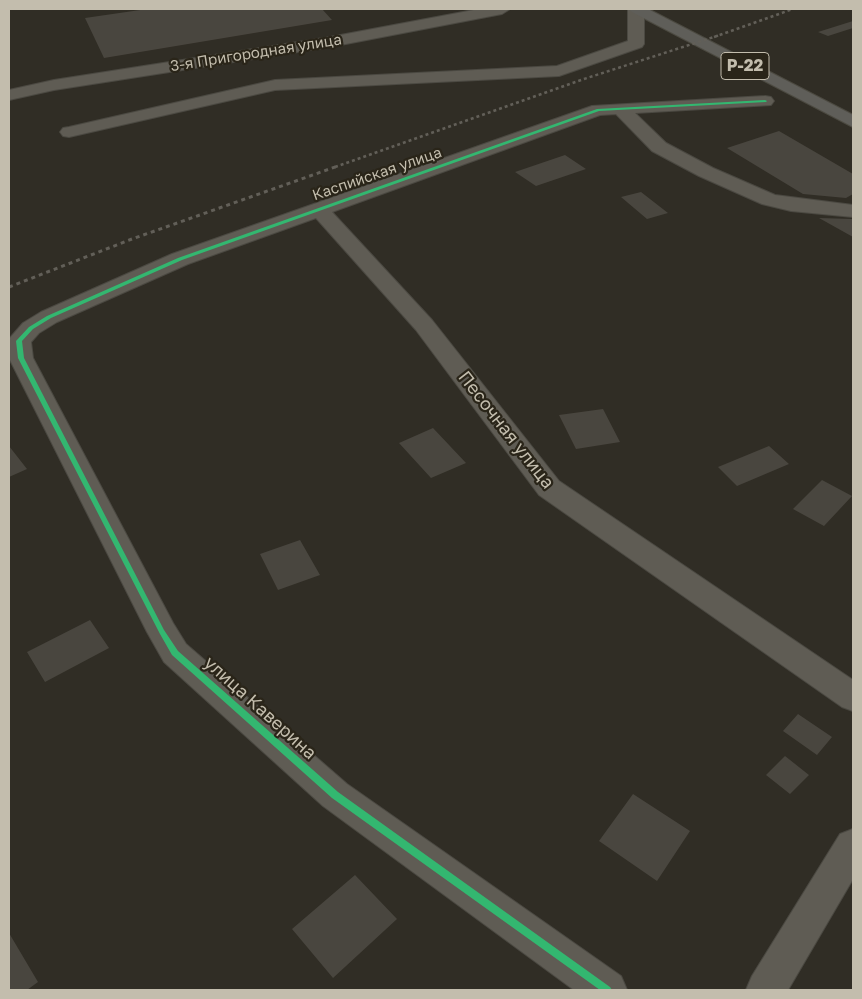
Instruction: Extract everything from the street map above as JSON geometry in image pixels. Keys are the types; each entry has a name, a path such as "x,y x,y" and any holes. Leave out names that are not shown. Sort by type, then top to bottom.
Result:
{"highway":[{"name":"Р-22","path":"636,9 853,122"}],"street":[{"name":"3-я Пригородная улица","path":"9,95 64,84 330,42 502,9"},
{"path":"69,132 275,85 559,71 636,44 636,9"},
{"name":"Каспийская улица","path":"19,341 31,328 49,317 180,259 318,208 598,110 765,101"},
{"path":"621,109 659,147 674,157 769,200 792,205 853,211"},
{"name":"Песочная улица","path":"318,208 424,325 549,488 853,697"},
{"name":"улица Каверина","path":"19,341 21,358 162,632 176,653 335,795 607,990"},
{"path":"766,990 853,846"}],"building":[{"path":"147,9 322,9 332,20 104,58 85,18"},
{"path":"853,21 853,28 828,36 818,32"},
{"path":"779,131 853,174 853,194 846,198 803,194 727,148"},
{"path":"565,155 586,169 536,186 515,172"},
{"path":"641,192 668,213 647,219 621,197"},
{"path":"819,218 853,219 853,237"},
{"path":"603,409 620,442 576,449 559,415"},
{"path":"433,428 466,463 431,478 399,443"},
{"path":"9,446 27,469 9,477"},
{"path":"769,446 789,464 737,486 718,467"},
{"path":"822,480 852,496 824,526 793,509"},
{"path":"300,540 320,575 278,590 260,554"},
{"path":"90,620 109,648 45,682 27,652"},
{"path":"798,714 832,737 817,755 783,731"},
{"path":"785,756 809,775 790,794 766,775"},
{"path":"633,794 690,831 657,881 599,841"},
{"path":"355,875 397,919 333,978 292,929"},
{"path":"9,933 38,982 27,990 9,990"}],"railway":[{"path":"716,36 793,9"},
{"path":"716,36 720,35"},
{"path":"335,167 584,79 716,36"},
{"path":"9,287 132,239 338,166"}],"cycle path":[{"path":"607,990 335,795 175,653 162,632 21,358 19,341 31,328 49,317 180,259 598,110 765,101"}]}
